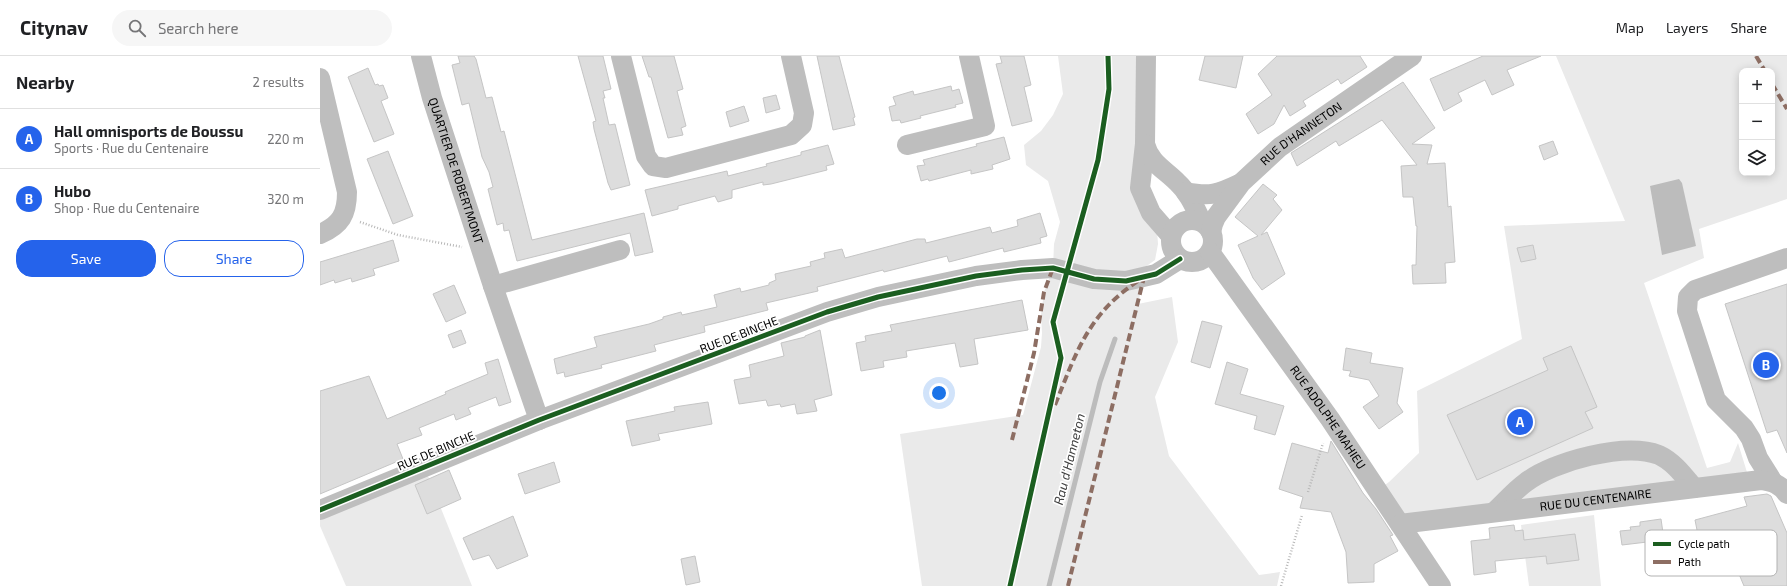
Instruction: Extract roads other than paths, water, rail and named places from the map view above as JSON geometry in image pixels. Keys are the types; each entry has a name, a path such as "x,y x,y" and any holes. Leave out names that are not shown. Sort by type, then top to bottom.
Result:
{"street":[{"name":"QUARTIER DE ROBERTMONT","path":"421,56 432,98 493,286 539,420"},
{"path":"621,56 646,156 653,166 666,168 791,136 802,125 804,113 791,56"},
{"path":"907,145 985,126 969,56"},
{"path":"1146,56 1144,144 1140,188 1151,213 1171,236"},
{"name":"RUE D'HANNETON","path":"1207,227 1213,224 1216,217 1241,183 1280,148 1412,56"},
{"path":"320,78 347,192 347,203 343,215 332,229 320,234"},
{"path":"1144,144 1147,153 1155,164 1177,182 1186,192 1207,227 1213,239 1210,252 1206,258 1193,263 1180,259 1172,249 1171,236 1174,229 1185,221 1197,220 1207,227"},
{"path":"1186,192 1201,196 1219,194 1241,183"},
{"path":"493,286 620,250"},
{"name":"RUE ADOLPHE MAHIEU","path":"1210,252 1330,419 1440,586"},
{"path":"1780,488 1758,458 1751,439 1744,428 1716,400 1687,311 1688,297 1695,290 1787,258"},
{"name":"RUE DE BINCHE","path":"320,510 539,420 827,312 878,297 976,276 1053,268 1094,279 1126,281 1156,274 1180,259"},
{"path":"1494,512 1526,482 1554,467 1584,457 1610,452 1636,452 1659,455 1675,466 1694,488"},
{"name":"RUE DU CENTENAIRE","path":"1400,524 1761,480 1780,488"}],"waterway":[{"name":"Rau d'Hanneton","path":"1049,586 1100,382 1115,339"}],"place":[{"name":"Hubo","path":"1766,365"},
{"name":"Hall omnisports de Boussu","path":"1520,422"}]}
